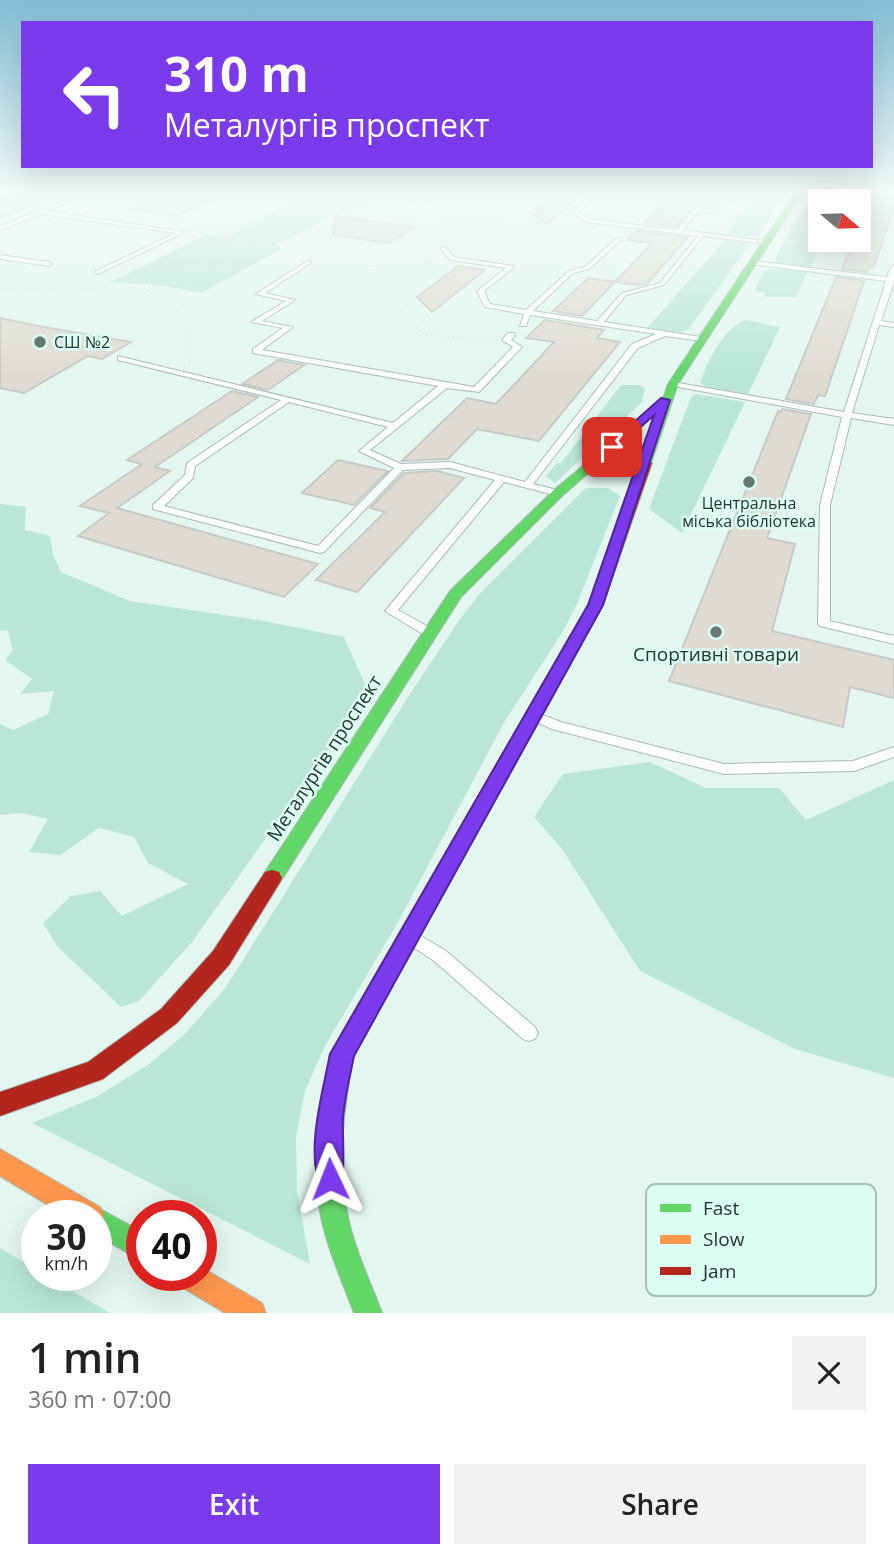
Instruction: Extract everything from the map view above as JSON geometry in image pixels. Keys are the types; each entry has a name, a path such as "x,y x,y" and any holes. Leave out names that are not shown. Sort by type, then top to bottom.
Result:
{"street":[{"name":"Металургів проспект","path":"368,1313 332,1207 328,1151 331,1113 342,1054 531,715 596,605 628,487 673,384 762,251"},
{"name":"Металургів проспект","path":"0,1104 94,1071 169,1016 221,958 455,594 558,493 665,400"},
{"path":"577,478 598,480"},
{"path":"0,1162 64,1200"},
{"path":"215,1291 252,1313"}],"lane":[{"path":"98,272 142,251"},
{"path":"446,251 452,259 511,267"},
{"path":"523,324 528,312 571,272 587,268 605,251"},
{"path":"599,323 624,294 662,284 688,251"},
{"path":"0,257 49,264"},
{"path":"309,262 259,294 292,300 255,322 289,327 256,351 476,390 518,346 509,338"},
{"path":"753,264 892,280"},
{"path":"511,267 480,291 487,306 701,339"},
{"path":"894,267 848,415 825,505 824,623 894,640"},
{"path":"876,323 894,325"},
{"path":"528,484 635,346 665,333"},
{"path":"121,358 395,426"},
{"path":"673,384 894,422"},
{"path":"445,385 364,451 400,467 450,465 558,493"},
{"path":"288,399 190,465 190,476 157,506 320,550 400,467"},
{"path":"430,633 391,611 502,478"},
{"path":"531,715 557,726 724,769 854,766 894,752"},
{"path":"408,934 440,956 529,1033"}],"path":[{"path":"144,293 228,251"},
{"path":"176,291 252,251"},
{"path":"548,251 570,254"},
{"path":"511,267 567,258 573,251"},
{"path":"373,266 378,286 424,335 476,341 509,338"},
{"path":"172,279 190,322 188,349 191,375"},
{"path":"0,289 59,290 159,285"}],"green space":[{"path":"172,251 277,251 201,293 159,285 110,282"},
{"path":"715,251 744,251 689,329 681,333 647,328"},
{"path":"778,251 819,252 810,268 776,263 775,257"},
{"path":"766,270 808,272 796,297 765,297 765,292 756,292 755,288"},
{"path":"745,320 780,327 748,394 706,387 700,382 717,346 729,331"},
{"path":"621,385 639,385 645,388 642,402 555,483 546,476 557,463 561,463"},
{"path":"696,394 745,402 682,533 649,509 691,397"},
{"path":"586,488 608,488 620,496 577,604 562,633 506,719 398,922 325,1046 305,1091 296,1137 297,1190 310,1264 217,1217 217,1200 184,1200 32,1123 96,1097 148,1065 185,1034 226,987 415,686 481,592"},
{"path":"0,504 26,507 25,530 50,536 53,555 61,572 130,601 264,621 344,637 367,689 357,710 192,942 139,1001 121,1007 57,946 43,923 71,896 100,891 122,916 188,884 148,863 134,837 99,828 60,855 29,852 48,819 22,813 0,815 0,724 13,730 48,714 54,691 20,694 32,679 5,660 13,650 8,631 0,630"},
{"path":"650,762 706,788 779,788 806,820 894,780 894,1078 795,1049 640,971 562,849 534,817 563,774"},
{"path":"0,1248 21,1260 21,1291 73,1291 110,1313 0,1313"}],"building":[{"path":"644,251 676,251 647,284 615,282"},
{"path":"879,251 873,268 869,267 867,272 842,269 849,252"},
{"path":"458,266 485,270 432,312 417,297"},
{"path":"836,277 864,281 825,396 818,395 814,404 786,399"},
{"path":"588,278 615,282 582,316 553,311"},
{"path":"0,318 131,342 102,359 88,356 24,393 0,388"},
{"path":"545,320 604,330 597,338 620,342 539,441 477,429 448,459 402,461 467,398 496,404 554,342 526,338"},
{"path":"278,360 304,365 268,390 242,384"},
{"path":"232,391 258,397 155,467 170,471 117,508 318,564 284,597 78,536 109,513 80,506 142,464 127,460"},
{"path":"782,409 811,414 767,538 795,544 772,631 894,660 894,698 850,687 843,727 669,681 778,411 781,412"},
{"path":"338,460 388,471 354,505 302,493"},
{"path":"437,471 464,478 357,592 316,580 385,512 370,508 404,473"}],"traffic: fast":[{"path":"646,463 673,384 761,251"},
{"path":"272,878 455,594 558,493 663,402"},
{"path":"368,1313 338,1233 330,1186 331,1129 342,1054 572,647"},
{"path":"112,1229 126,1238"}],"traffic: slow":[{"path":"0,1162 64,1200"},
{"path":"215,1291 252,1313"}],"traffic: jam":[{"path":"572,647 596,605 646,463"},
{"path":"0,1104 95,1071 169,1016 221,958 272,878"}],"place":[{"name":"СШ №2","path":"40,342"},
{"name":"Центральна міська бібліотека","path":"749,482"},
{"name":"Спортивні товари","path":"716,632"}],"route":[{"path":"330,1179 328,1151 331,1113 342,1054 531,715 596,605 665,400 612,447"}]}
